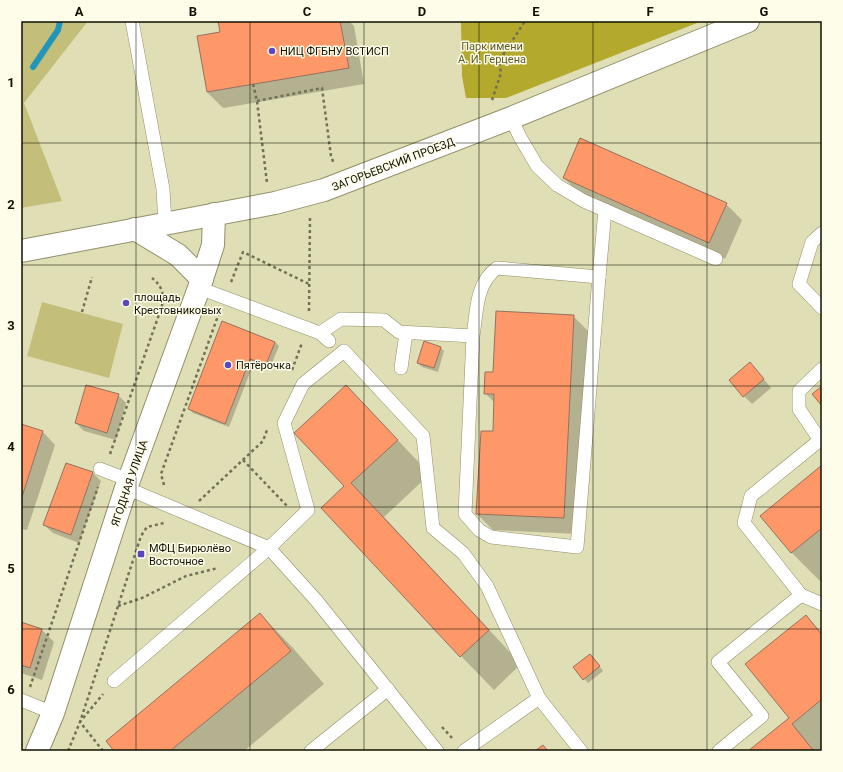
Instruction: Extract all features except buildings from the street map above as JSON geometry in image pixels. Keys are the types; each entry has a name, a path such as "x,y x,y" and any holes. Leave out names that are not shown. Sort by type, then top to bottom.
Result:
{"street":[{"name":"ЗАГОРЬЕВСКИЙ ПРОЕЗД","path":"21,251 275,203 324,190 511,118 748,21"},
{"name":"ЯГОДНАЯ УЛИЦА","path":"37,751 53,713 128,484 213,245 214,214"},
{"path":"135,229 178,255 200,284"}],"lane":[{"path":"132,21 163,189 166,223"},
{"path":"511,118 537,166 557,185 605,210 716,259"},
{"path":"599,277 497,268 486,278 479,291 473,336 465,514 479,530 491,537 577,548 605,210"},
{"path":"822,233 812,242 799,284 822,308"},
{"path":"200,284 225,298 319,334 341,319 384,320 399,332 406,333 473,336"},
{"path":"401,368 406,333"},
{"path":"114,681 269,548 308,510 284,423 303,384 344,351 423,436 433,528 463,553 487,586 539,698 581,751"},
{"path":"822,369 799,391 799,409 820,440 751,496 744,523 801,596 822,604"},
{"path":"102,470 190,515 269,548 316,600 437,751"},
{"path":"719,751 762,716 718,662 801,596"},
{"path":"312,751 388,689"},
{"path":"464,751 539,698"},
{"path":"23,701 53,713"}],"path":[{"path":"492,100 501,73 499,61 525,21"},
{"path":"253,84 257,101 267,183"},
{"path":"257,101 322,88 331,156 335,165"},
{"path":"289,377 319,334 309,284 310,218"},
{"path":"168,490 164,485 161,474 243,252 309,284"},
{"path":"82,312 92,277"},
{"path":"23,701 102,470 162,306 164,294 159,284 152,278"},
{"path":"190,515 195,504 263,441 269,427"},
{"path":"243,460 290,508"},
{"path":"68,751 80,722 141,536 147,527 168,522"},
{"path":"118,606 142,598 186,576 218,569 223,565"},
{"path":"80,722 114,681"},
{"path":"80,722 103,751"}],"shaded area":[{"path":"21,21 88,21 24,103 62,201 21,208"},
{"path":"42,302 123,324 109,378 27,356"}],"green space":[{"name":"Парк имени А. И. Герцена","path":"461,21 702,21 506,98 466,98 462,76"}],"waterway":[{"path":"33,67 58,30 60,21"}],"place":[{"name":"НИЦ ФГБНУ ВСТИСП","path":"272,51"},
{"name":"площадь Крестовниковых","path":"126,303"},
{"name":"Пятёрочка","path":"228,365"},
{"name":"МФЦ Бирюлёво Восточное","path":"141,554"}]}
